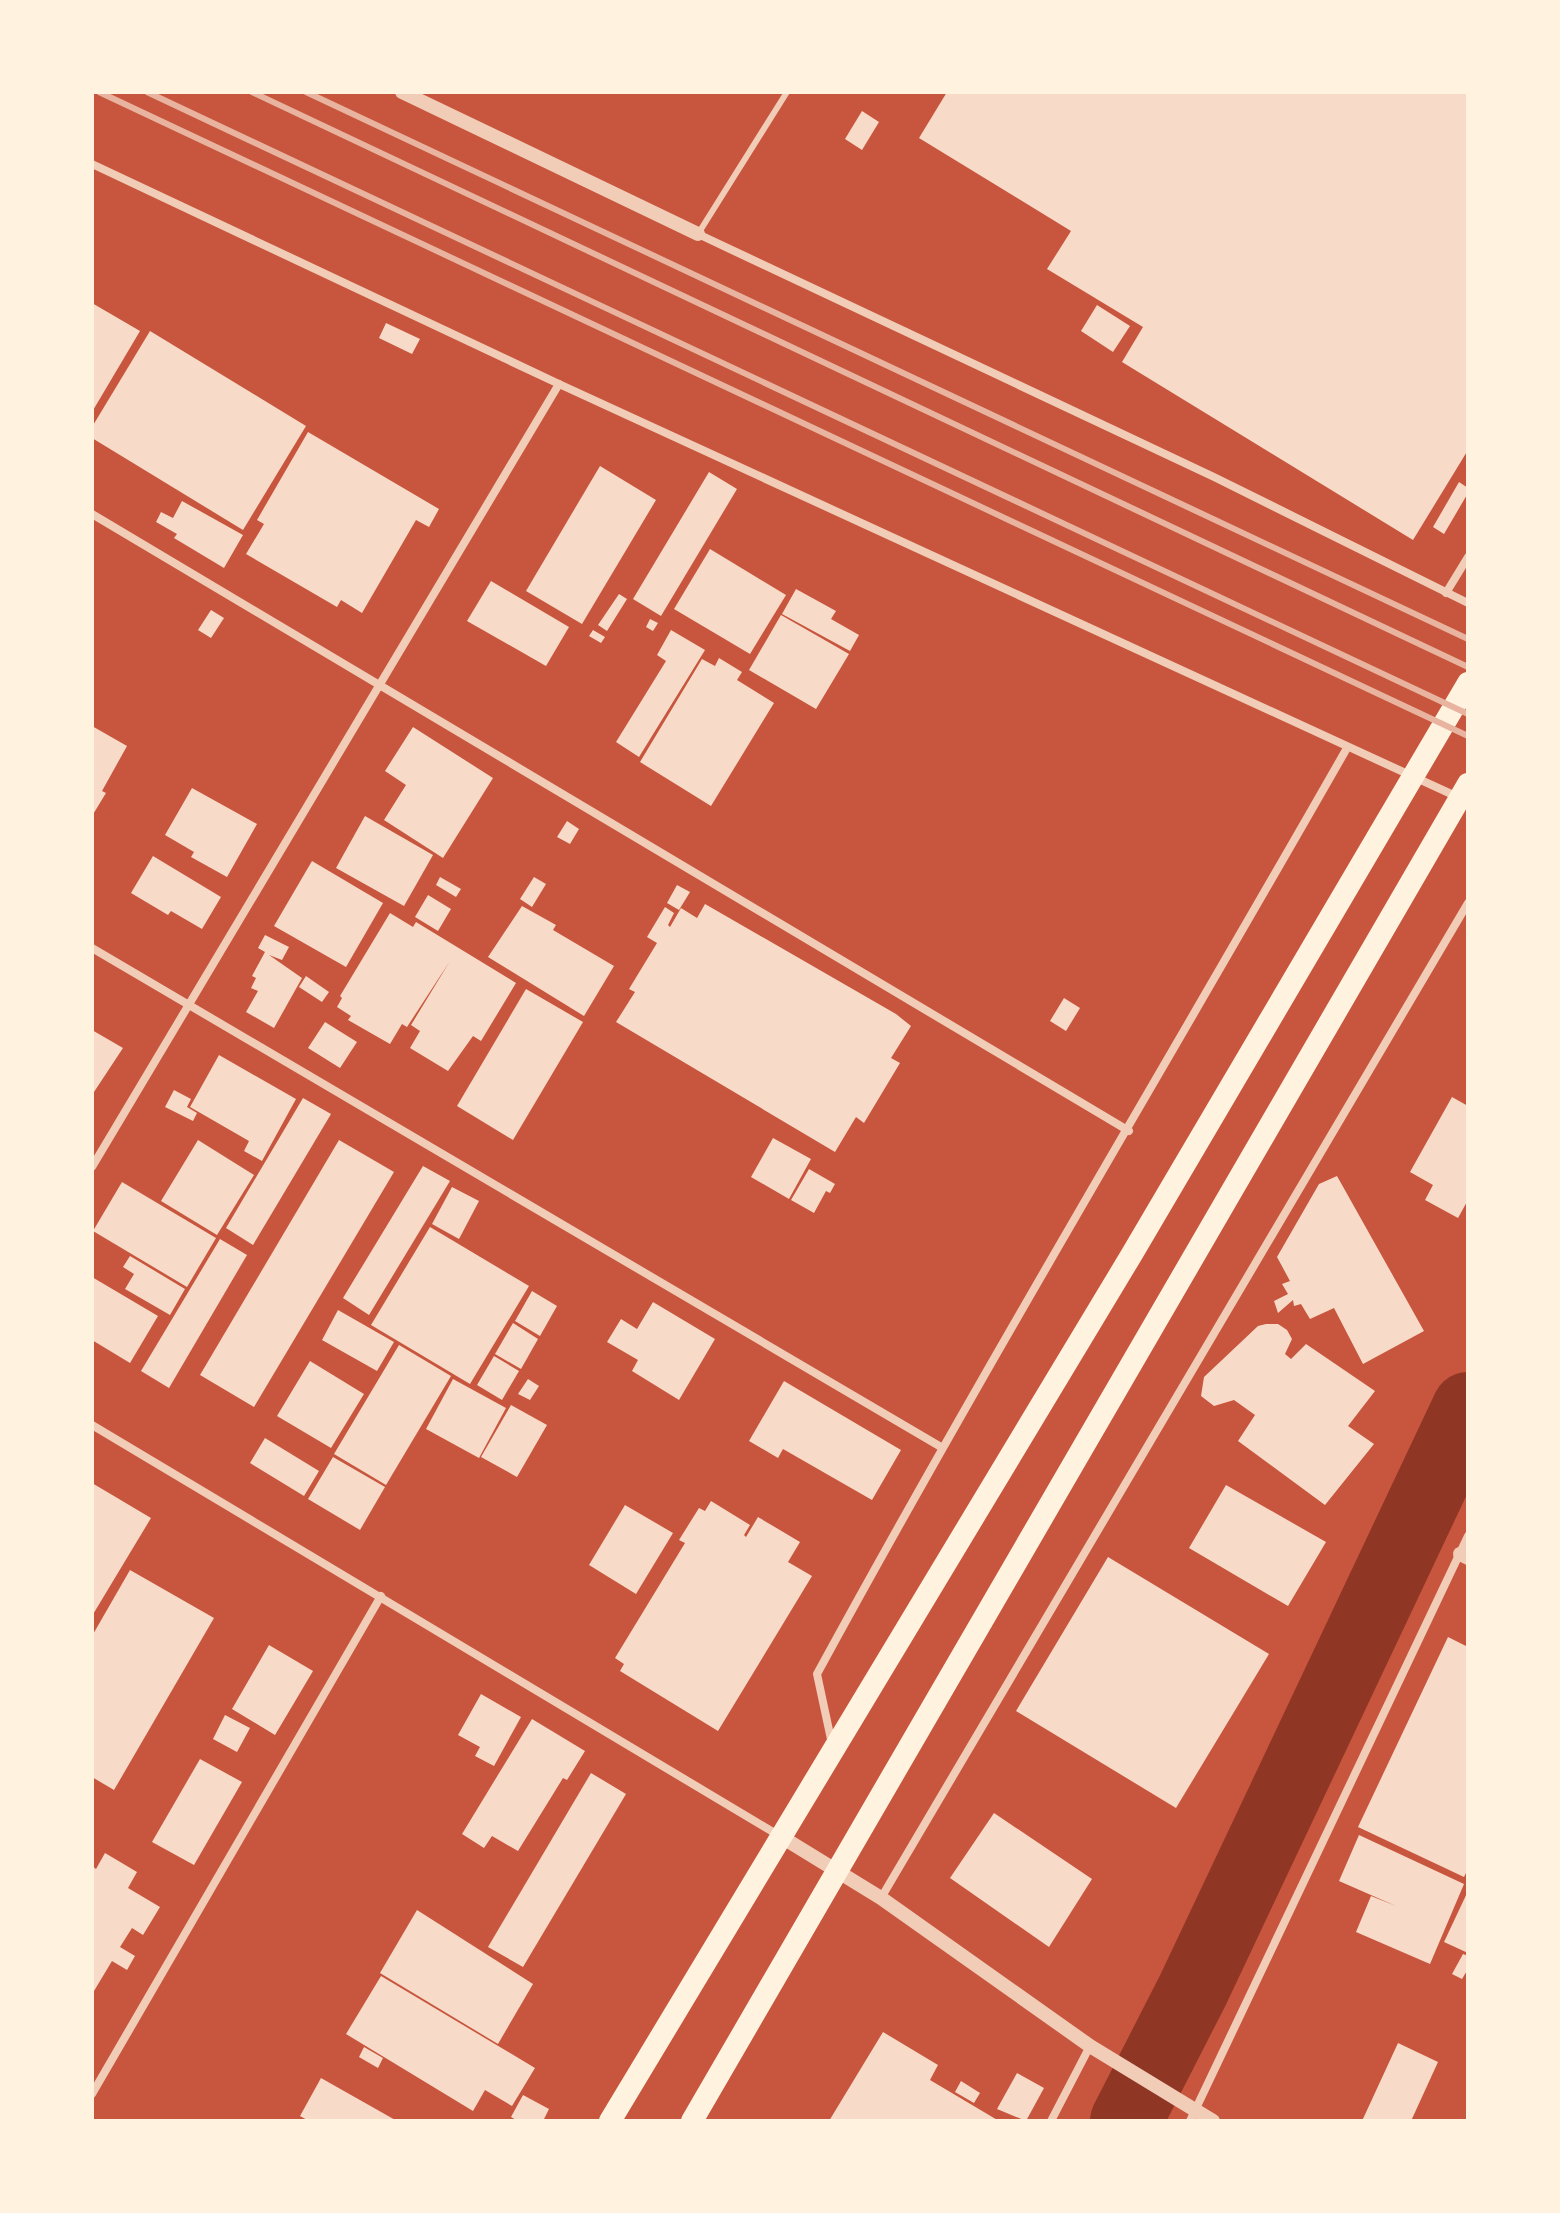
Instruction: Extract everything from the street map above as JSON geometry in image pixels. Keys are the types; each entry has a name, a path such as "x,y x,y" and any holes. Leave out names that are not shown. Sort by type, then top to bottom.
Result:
{"highway":[{"path":"610,2121 1132,1254 1468,683"},
{"path":"692,2121 1468,784"}],"street":[{"path":"402,92 1214,477 1468,603"},
{"path":"92,164 559,384 1468,802"},
{"path":"92,1167 186,1004 559,384"},
{"path":"92,514 1129,1131"},
{"path":"1446,593 1468,557"},
{"path":"833,1749 817,1674 941,1447 1129,1131 1347,748"},
{"path":"881,1898 1468,903"},
{"path":"92,948 941,1447"},
{"path":"92,1425 881,1898 1090,2046 1176,2101 1192,2117 1213,2121"},
{"path":"1192,2117 1464,1556 1468,1536"},
{"path":"92,2094 381,1596"},
{"path":"1051,2121 1090,2046"}],"lane":[{"path":"698,234 787,92"}],"building":[{"path":"947,92 1468,92 1468,450 1413,540 1122,362 1143,327 1047,269 1071,231 919,138"},
{"path":"862,111 879,122 862,150 845,139"},
{"path":"92,303 140,331 92,412"},
{"path":"1097,305 1130,326 1113,352 1081,331"},
{"path":"386,323 420,339 412,354 379,338"},
{"path":"150,331 306,426 243,530 92,438 92,427"},
{"path":"308,432 439,509 429,527 416,520 362,613 341,600 337,607 246,554 264,524 257,520"},
{"path":"600,466 656,500 582,624 526,591"},
{"path":"709,472 737,489 661,616 633,599"},
{"path":"1459,482 1468,488 1468,493 1444,534 1433,527"},
{"path":"182,501 243,535 224,568 174,538 177,534 156,522 161,512 173,518"},
{"path":"710,549 786,595 750,654 674,609"},
{"path":"491,581 569,627 546,666 467,621"},
{"path":"796,589 836,611 831,619 859,635 850,651 782,614"},
{"path":"619,594 627,599 607,631 598,625"},
{"path":"211,610 224,618 211,638 198,630"},
{"path":"781,615 849,654 816,709 749,670"},
{"path":"650,619 658,623 653,631 646,627"},
{"path":"593,630 605,637 601,643 589,636"},
{"path":"671,630 705,650 639,757 616,742 666,661 657,655"},
{"path":"719,658 742,672 737,680 774,703 711,806 640,762 702,659 715,666"},
{"path":"92,726 127,746 92,816"},
{"path":"413,727 493,778 443,858 384,820 406,785 385,771"},
{"path":"192,788 257,824 227,877 191,857 194,852 165,835"},
{"path":"365,816 433,855 404,906 336,868"},
{"path":"567,821 579,829 570,844 557,837"},
{"path":"153,856 221,897 202,929 171,911 168,915 131,893"},
{"path":"312,861 383,903 346,967 274,926"},
{"path":"440,877 461,889 456,897 436,885"},
{"path":"534,877 546,884 532,907 520,899"},
{"path":"677,885 690,892 679,910 667,903"},
{"path":"428,895 451,909 438,931 415,917"},
{"path":"705,904 896,1014 911,1026 891,1058 900,1063 864,1123 856,1117 835,1152 616,1022 635,992 629,989 657,943 647,937 665,907 674,913 668,925 670,927 681,908 697,918"},
{"path":"522,906 556,925 553,930 614,966 584,1016 488,957"},
{"path":"390,913 413,927 416,922 516,983 481,1041 473,1036 448,1071 410,1048 420,1031 411,1025 450,961 407,1027 402,1024 390,1044 348,1020 351,1016 337,1007 342,998 340,996"},
{"path":"265,935 289,947 282,960 269,955 302,978 274,1028 246,1012 258,991 251,988 256,978 252,976 265,952 258,948"},
{"path":"306,976 329,992 322,1002 299,987"},
{"path":"526,989 583,1022 513,1140 457,1106"},
{"path":"1064,998 1080,1008 1066,1031 1050,1021"},
{"path":"325,1022 357,1042 340,1068 308,1048"},
{"path":"92,1030 123,1048 92,1095"},
{"path":"219,1055 296,1099 262,1161 244,1151 249,1141 190,1107"},
{"path":"174,1090 191,1099 187,1107 197,1113 193,1121 165,1107"},
{"path":"1452,1097 1468,1106 1468,1200 1458,1218 1425,1200 1433,1185 1410,1172"},
{"path":"303,1098 331,1114 253,1245 226,1228"},
{"path":"773,1138 811,1159 789,1199 751,1177"},
{"path":"198,1140 254,1175 217,1235 161,1201"},
{"path":"339,1140 394,1172 254,1407 200,1375"},
{"path":"423,1166 450,1181 369,1315 343,1298"},
{"path":"809,1169 835,1184 830,1193 826,1191 814,1213 791,1200"},
{"path":"1337,1176 1424,1331 1363,1364 1334,1308 1310,1319 1301,1304 1294,1306 1293,1300 1278,1313 1274,1301 1288,1294 1282,1284 1290,1281 1277,1257 1319,1184"},
{"path":"122,1182 216,1238 187,1287 93,1231"},
{"path":"452,1187 479,1201 459,1239 432,1224"},
{"path":"430,1227 529,1286 470,1384 371,1325"},
{"path":"220,1239 247,1255 169,1388 141,1371"},
{"path":"130,1256 185,1289 170,1315 125,1289 134,1274 123,1267"},
{"path":"92,1277 158,1316 130,1363 92,1340"},
{"path":"532,1291 557,1306 540,1336 515,1321"},
{"path":"653,1302 715,1339 679,1400 632,1371 638,1360 607,1342 621,1319 637,1329"},
{"path":"338,1310 394,1342 377,1371 322,1340"},
{"path":"513,1323 538,1339 521,1369 495,1354"},
{"path":"1278,1324 1287,1330 1292,1339 1285,1354 1291,1359 1306,1344 1375,1391 1348,1426 1374,1444 1325,1505 1238,1441 1255,1415 1234,1400 1214,1406 1201,1396 1204,1377 1258,1326"},
{"path":"399,1345 451,1376 386,1485 334,1454"},
{"path":"494,1356 519,1371 502,1400 477,1385"},
{"path":"310,1361 364,1394 331,1448 277,1416"},
{"path":"453,1379 506,1408 479,1458 426,1429"},
{"path":"528,1379 539,1386 530,1400 518,1394"},
{"path":"784,1381 901,1450 872,1500 783,1449 778,1458 749,1441"},
{"path":"511,1405 547,1425 517,1477 481,1457"},
{"path":"265,1438 319,1471 304,1496 250,1463"},
{"path":"333,1457 385,1487 360,1530 308,1499"},
{"path":"92,1483 151,1518 92,1616"},
{"path":"1226,1485 1326,1542 1288,1606 1189,1548"},
{"path":"711,1501 750,1525 744,1535 746,1537 758,1517 800,1542 788,1562 812,1576 718,1731 620,1671 624,1664 615,1658 685,1543 679,1540 699,1508 705,1511"},
{"path":"625,1505 673,1533 636,1594 589,1565"},
{"path":"1108,1557 1269,1654 1176,1808 1016,1711"},
{"path":"130,1570 214,1618 114,1790 92,1777 92,1636"},
{"path":"1448,1637 1468,1647 1468,1869 1464,1877 1358,1827"},
{"path":"269,1645 313,1671 275,1735 232,1709"},
{"path":"481,1694 521,1717 494,1766 475,1756 480,1747 458,1735"},
{"path":"225,1715 250,1728 237,1752 213,1739"},
{"path":"532,1719 585,1751 567,1780 563,1778 518,1851 492,1836 484,1848 462,1834"},
{"path":"200,1759 242,1782 194,1865 152,1842"},
{"path":"591,1773 626,1794 523,1967 488,1947"},
{"path":"994,1813 1092,1879 1049,1947 950,1878"},
{"path":"1359,1835 1464,1884 1430,1964 1356,1932 1371,1896 1396,1906 1339,1881"},
{"path":"105,1853 137,1872 128,1888 160,1907 143,1935 132,1928 120,1947 135,1956 127,1970 112,1961 94,1991 92,1866 96,1869"},
{"path":"1468,1891 1468,1953 1444,1942"},
{"path":"417,1910 533,1984 498,2044 380,1973"},
{"path":"1463,1954 1468,1956 1468,1969 1462,1979 1452,1974"},
{"path":"381,1976 535,2068 512,2106 485,2090 473,2111 346,2034"},
{"path":"883,2032 938,2065 930,2080 999,2121 829,2121"},
{"path":"1398,2043 1438,2062 1411,2121 1362,2121"},
{"path":"364,2047 383,2058 378,2068 359,2057"},
{"path":"1017,2073 1044,2088 1026,2121 997,2109"},
{"path":"321,2078 397,2121 309,2121 300,2116"},
{"path":"961,2081 980,2093 974,2103 955,2092"},
{"path":"523,2095 549,2109 543,2121 518,2121 511,2117"}],"waterway":[{"path":"1126,2121 1193,1990 1468,1408"}],"railway":[{"path":"99,92 1468,736"},
{"path":"147,92 1468,714"},
{"path":"252,92 1468,667"},
{"path":"306,92 1468,639"}]}
